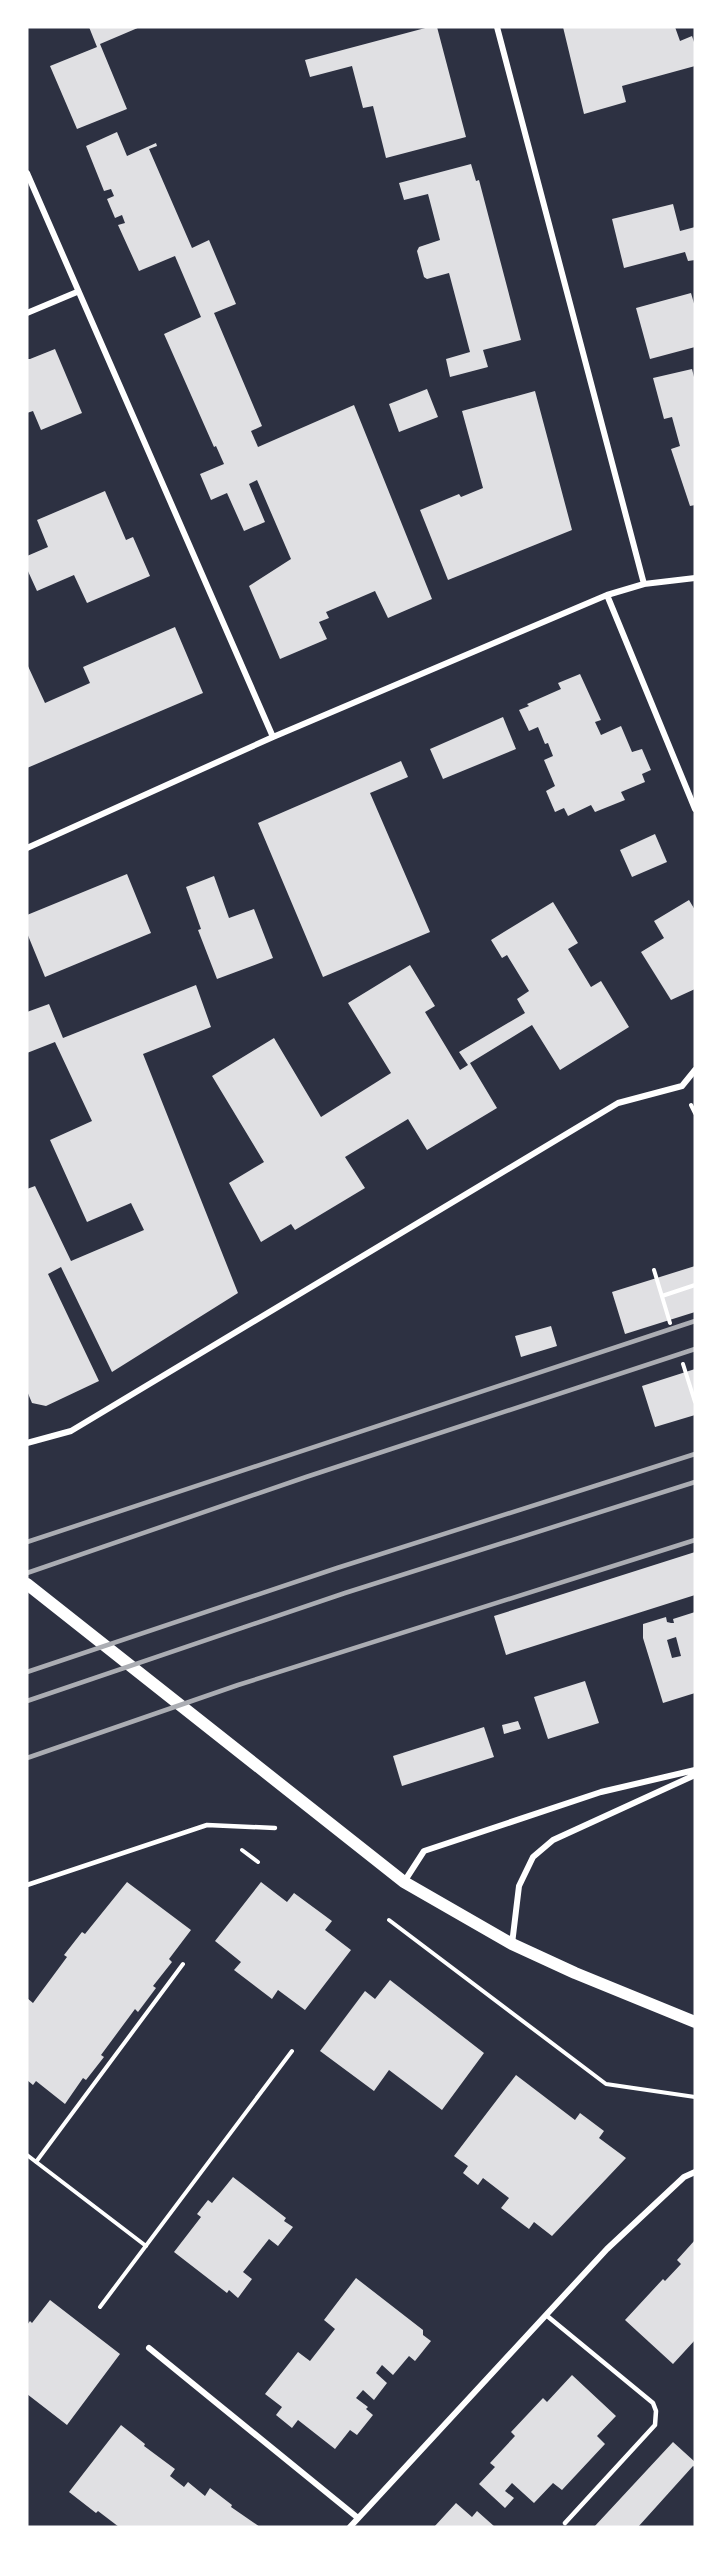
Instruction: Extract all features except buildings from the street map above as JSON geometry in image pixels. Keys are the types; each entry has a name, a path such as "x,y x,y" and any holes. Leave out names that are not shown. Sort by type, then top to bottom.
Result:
{"main road":[{"path":"27,1584 404,1882 512,1944 575,1973 695,2022"}],"street":[{"path":"497,27 644,584"},
{"path":"27,173 273,737"},
{"path":"27,313 77,292"},
{"path":"27,848 273,737 607,595 644,584 695,578"},
{"path":"607,595 695,809"},
{"path":"27,1443 71,1431 618,1103 682,1086 695,1070"},
{"path":"404,1882 424,1851 601,1792 695,1770"},
{"path":"512,1944 519,1886 533,1857 553,1840 695,1775"},
{"path":"350,2527 607,2249 684,2177 695,2172"},
{"path":"149,2348 358,2518"}],"lane":[{"path":"27,1885 207,1825 275,1828"},
{"path":"546,2315 653,2403 656,2411 655,2425 565,2523"}],"path":[{"path":"654,1270 670,1323"},
{"path":"662,1296 695,1285"},
{"path":"683,1364 693,1388 695,1402"},
{"path":"389,1920 606,2084 695,2097"},
{"path":"36,2162 183,1964"},
{"path":"100,2307 292,2051"},
{"path":"27,2155 146,2246"}],"railway":[{"path":"27,1542 695,1321"},
{"path":"27,1573 306,1477 695,1349"},
{"path":"27,1672 337,1568 695,1454"},
{"path":"27,1701 345,1593 695,1482"},
{"path":"27,1758 238,1685 695,1540"}]}
